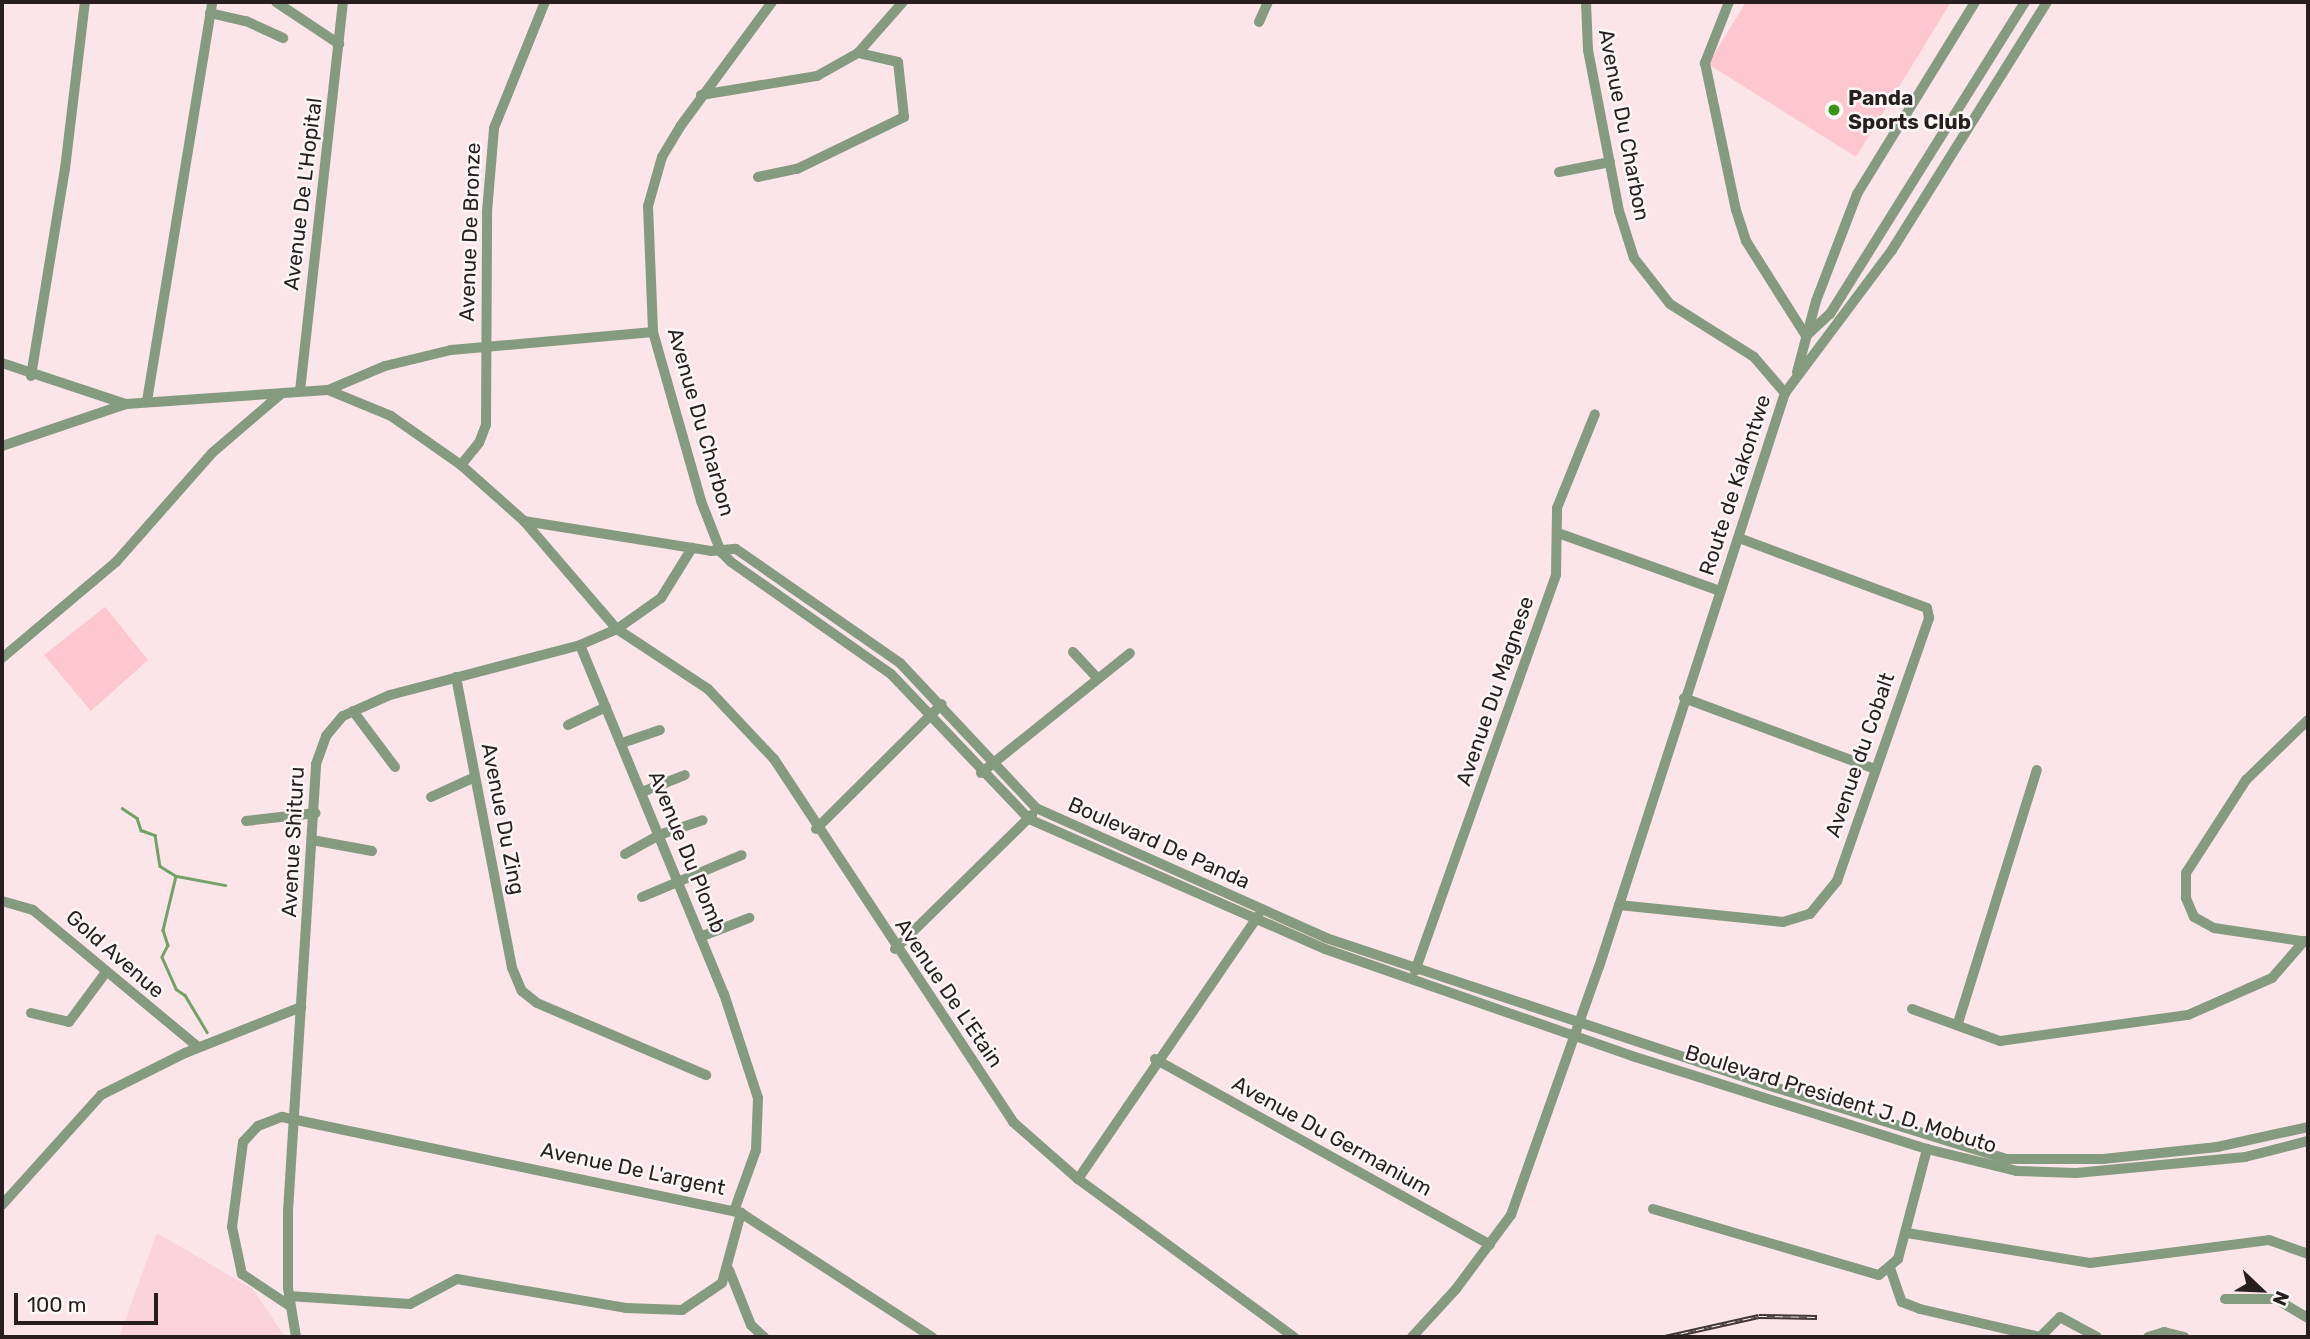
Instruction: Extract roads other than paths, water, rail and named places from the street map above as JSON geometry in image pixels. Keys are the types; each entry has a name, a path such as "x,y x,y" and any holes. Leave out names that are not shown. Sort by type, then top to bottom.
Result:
{"street":[{"path":"31,376 65,169 85,2"},
{"path":"147,401 212,2"},
{"path":"275,2 295,7 339,44"},
{"name":"Avenue De L'Hopital","path":"300,391 343,2"},
{"name":"Avenue De Bronze","path":"461,465 484,433 494,128 545,2"},
{"name":"Avenue Du Charbon","path":"721,552 694,480 653,332 648,206 662,157 701,95 772,2"},
{"path":"701,95 789,84 858,53 903,2"},
{"path":"1259,22 1268,2"},
{"name":"Avenue Du Charbon","path":"1586,2 1588,50 1625,237 1644,274 1670,304 1754,357 1785,393"},
{"path":"1729,2 1704,63 1735,210 1750,249 1806,336"},
{"path":"1796,376 1806,336 1857,194 1975,2"},
{"path":"1806,336 1830,314 2025,2"},
{"name":"Route de Kakontwe","path":"1574,1036 1785,393 1892,250 2047,2"},
{"path":"210,13 246,21 283,38"},
{"path":"758,177 797,169 904,117 898,62 858,53"},
{"path":"1559,172 1610,162"},
{"path":"2,446 126,404 328,390 384,366 486,345 653,332"},
{"path":"2,363 31,376 126,404"},
{"path":"328,390 383,411 461,465 524,521"},
{"path":"2,658 116,562 212,453 283,393"},
{"name":"Avenue Du Magnese","path":"1411,978 1556,575 1558,508 1595,414"},
{"name":"Boulevard De Panda","path":"524,521 721,552 736,549 830,611 900,663 942,704 1037,808 1262,910 1579,1023"},
{"name":"Avenue De L'Etain","path":"524,521 617,629 708,689 744,722 774,759 816,829 895,949 1013,1122 1078,1178 1294,1337"},
{"path":"1558,533 1720,592"},
{"name":"Avenue du Cobalt","path":"1619,905 1801,920 1837,881 1929,618 1927,608 1739,538"},
{"name":"Avenue Shituru","path":"296,1337 289,1301 294,1117 319,751 333,725 353,711 456,677 580,645 617,629 661,598 692,548"},
{"name":"Boulevard De Panda","path":"721,552 891,674 932,714 981,773 1029,820 1255,920 1574,1036"},
{"path":"774,591 781,579"},
{"path":"822,623 830,611"},
{"name":"Avenue Du Plomb","path":"580,645 678,881 752,1075 760,1110 756,1150 738,1212 729,1270"},
{"path":"1073,652 1096,677"},
{"path":"981,773 996,764 1096,677 1130,653"},
{"name":"Avenue Du Zing","path":"456,677 512,968 522,991 537,1003 706,1075"},
{"path":"1684,698 1875,769"},
{"path":"816,829 942,704"},
{"path":"568,725 606,707"},
{"path":"353,711 395,767"},
{"path":"2306,942 2214,928 2194,917 2186,898 2186,873 2246,779 2308,720"},
{"path":"622,743 660,730"},
{"path":"1958,1023 2037,770"},
{"path":"642,792 685,775"},
{"path":"431,797 475,776"},
{"path":"895,949 1029,820 1037,808"},
{"path":"246,821 316,813"},
{"path":"625,855 659,835 703,820"},
{"path":"312,840 372,851"},
{"path":"642,897 742,855"},
{"name":"Gold Avenue","path":"2,900 33,910 198,1047"},
{"path":"1078,1178 1155,1059 1262,910"},
{"path":"700,937 749,918"},
{"path":"1912,1009 1958,1023 2000,1041 2188,1015 2272,978 2306,942"},
{"path":"31,1013 69,1022 106,972"},
{"path":"2,1205 101,1095 198,1047 302,1007"},
{"name":"Boulevard President J. D. Mobuto","path":"1579,1023 1839,1108 2007,1159 2057,1163 2242,1142 2308,1127"},
{"path":"1412,1337 1490,1245 1511,1215 1574,1036"},
{"name":"Boulevard President J. D. Mobuto","path":"1574,1036 1927,1149 2017,1171 2076,1173 2245,1157 2308,1142"},
{"name":"Avenue Du Germanium","path":"1155,1059 1490,1245"},
{"path":"1835,1120 1839,1108"},
{"path":"294,1117 258,1126 243,1142 232,1227 242,1274 289,1301 410,1304 457,1279 661,1313 698,1300 722,1283 729,1270"},
{"name":"Avenue De L'argent","path":"294,1117 738,1212 932,1337"},
{"path":"2242,1142 2245,1157"},
{"path":"1653,1209 1879,1275 1890,1268 1907,1233 1927,1149"},
{"path":"1907,1233 2090,1263 2269,1240 2308,1254"},
{"path":"1890,1268 1902,1302 1920,1309 2040,1337 2060,1317 2098,1337"},
{"path":"729,1270 746,1317 764,1337"},
{"path":"2225,1298 2276,1299 2308,1318"},
{"path":"2148,1337 2164,1332 2185,1337"}],"waterway":[{"path":"122,808 137,818 141,830 155,835 160,866 176,876 163,930 168,945 162,957 176,989 185,995 207,1032"},
{"path":"177,876 225,885"}],"railway":[{"path":"1665,1337 1759,1316 1817,1317"}],"place":[{"name":"Panda Sports Club","path":"1834,110"}]}
